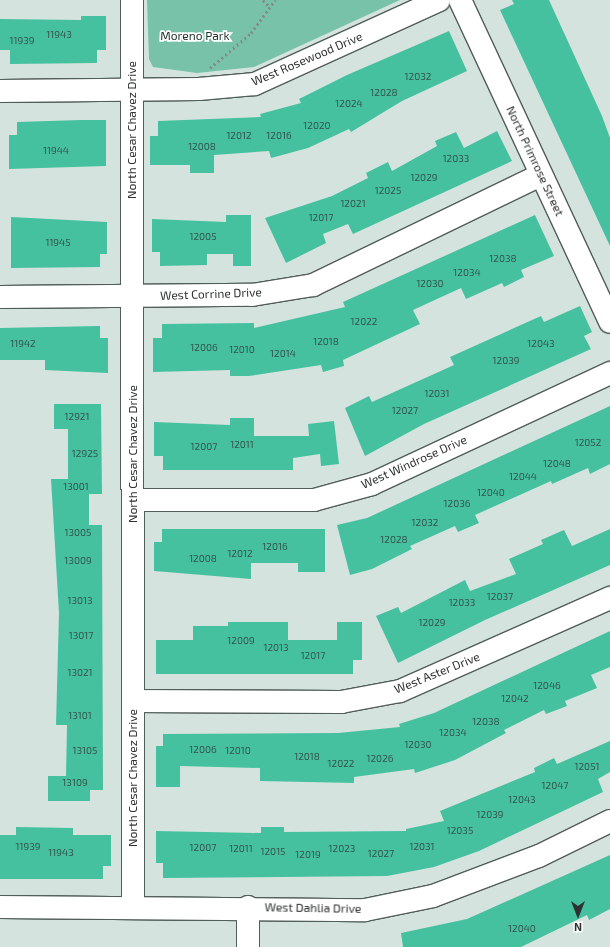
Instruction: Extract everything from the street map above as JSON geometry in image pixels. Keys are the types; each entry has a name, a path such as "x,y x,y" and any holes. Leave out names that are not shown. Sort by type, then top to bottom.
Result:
{"street":[{"name":"North Cesar Chavez Drive","path":"132,0 133,908"},
{"name":"West Rosewood Drive","path":"0,90 132,89 255,84 439,0"},
{"name":"North Primrose Street","path":"460,0 610,322"},
{"name":"West Corrine Drive","path":"0,297 252,295 313,285 541,175"},
{"name":"West Windrose Drive","path":"133,500 314,500 372,484 610,373"},
{"name":"West Aster Drive","path":"133,701 341,702 400,691 610,598"},
{"name":"West Dahlia Drive","path":"0,907 248,907 365,910 433,896 539,856 610,820"},
{"path":"248,907 248,947"}],"path":[{"path":"263,0 270,7"},
{"path":"210,71 210,66 251,32 275,0"}],"green space":[{"name":"Moreno Park","path":"147,0 400,0 254,67 197,73 153,67 149,59"}],"building":[{"path":"512,0 549,0 602,116 610,138 610,246 500,10 514,4"},
{"path":"81,16 106,16 106,50 97,50 97,63 10,64 10,50 0,50 0,19 81,20"},
{"path":"449,31 467,71 402,101 351,132 349,129 308,148 271,158 269,151 214,155 214,173 190,173 190,165 150,165 150,136 158,136 158,121 261,117 260,114 301,103 299,99 347,75"},
{"path":"106,120 106,166 9,169 9,135 17,135 17,122"},
{"path":"497,131 512,161 353,234 348,224 323,234 326,243 286,263 265,218 332,196 368,178 366,173 388,162 392,171 437,146 435,141 456,132 464,148"},
{"path":"226,215 251,215 251,266 233,266 233,254 207,254 207,265 160,266 160,252 152,252 152,219 226,222"},
{"path":"535,215 554,256 521,270 524,277 504,287 502,283 466,299 461,288 413,310 420,324 343,360 344,366 323,372 321,365 249,376 230,376 230,370 153,372 153,338 162,338 162,324 254,323 254,328 345,307 343,302"},
{"path":"11,217 107,222 107,254 100,254 100,267 11,268"},
{"path":"580,306 592,332 584,336 591,349 424,424 365,456 345,408 369,396 372,402 454,365 450,357 541,316 544,322"},
{"path":"100,326 100,338 108,338 108,373 45,370 45,360 0,360 0,328"},
{"path":"54,404 101,404 102,494 89,494 89,525 102,525 103,790 90,790 90,801 48,801 48,776 66,776 67,725 56,725 59,613 51,479 68,479 68,429 54,429"},
{"path":"610,406 610,464 590,474 588,468 552,484 551,481 475,515 479,523 458,532 455,526 410,546 412,549 372,569 350,575 337,525 367,518"},
{"path":"230,418 254,418 254,436 309,436 308,424 334,421 339,464 321,466 320,454 293,458 293,470 163,470 163,456 154,456 154,422 230,425"},
{"path":"162,529 325,529 325,572 298,572 298,563 251,563 251,579 154,571 154,542 162,542"},
{"path":"610,529 610,565 485,620 398,663 376,616 398,607 401,613 465,580 470,591 516,574 509,559 543,544 541,540 564,530 572,546"},
{"path":"228,622 288,622 288,640 337,640 337,622 362,622 362,660 353,660 353,674 156,674 156,640 193,640 193,626 228,626"},
{"path":"610,631 610,667 591,675 597,688 565,701 567,706 546,714 544,710 504,730 506,733 455,760 415,773 414,769 354,777 354,783 260,781 260,768 180,766 180,787 156,787 156,746 163,746 163,734 338,733 400,727 399,724 434,713"},
{"path":"610,741 610,772 598,779 603,792 479,851 434,867 387,876 163,878 163,863 156,863 156,831 261,833 261,827 284,827 284,832 406,831 406,829 444,821 440,811 535,772 534,768 554,758 557,764"},
{"path":"16,827 73,828 73,835 111,835 111,866 103,866 103,879 0,879 0,835 16,835"},
{"path":"610,855 610,909 589,920 587,915 521,947 403,947 401,933 467,919"}]}
